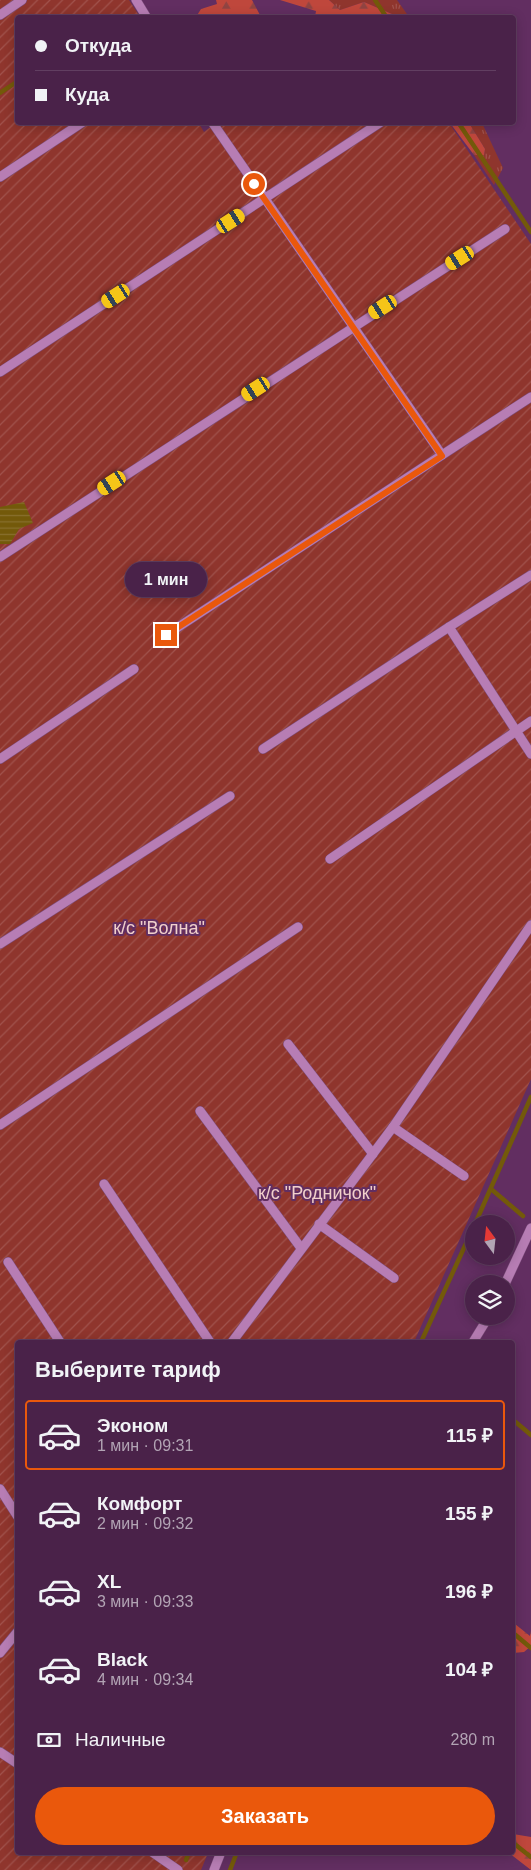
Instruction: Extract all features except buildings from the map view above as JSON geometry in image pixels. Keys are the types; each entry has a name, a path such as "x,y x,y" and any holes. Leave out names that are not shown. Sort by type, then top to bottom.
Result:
{"lane":[{"path":"0,15 22,0"},
{"path":"136,0 145,15"},
{"path":"0,177 78,125"},
{"path":"214,125 442,456"},
{"path":"0,372 376,125"},
{"path":"0,557 505,229"},
{"path":"166,635 531,397"},
{"path":"263,749 531,575"},
{"path":"449,627 514,731 531,754"},
{"path":"0,759 134,669"},
{"path":"330,859 531,721"},
{"path":"0,944 230,796"},
{"path":"233,1340 393,1127 531,925"},
{"path":"0,1124 298,926"},
{"path":"288,1044 373,1154"},
{"path":"200,1111 301,1248"},
{"path":"393,1127 464,1176"},
{"path":"104,1184 209,1340"},
{"path":"319,1224 394,1278"},
{"path":"509,1275 531,1228"},
{"path":"8,1262 59,1340"},
{"path":"474,1340 483,1325"},
{"path":"0,1488 15,1512"},
{"path":"0,1654 15,1634"},
{"path":"0,1752 15,1762"},
{"path":"156,1855 178,1870"},
{"path":"214,1870 221,1855"}],"green space":[{"path":"0,0 129,0 139,15 15,15 15,125 200,125 204,132 213,125 450,125 531,244 531,1079 470,1215 465,1215 465,1227 415,1340 15,1340 15,1855 207,1855 201,1870 0,1870"},
{"path":"216,0 252,0 260,15 197,15 201,9 217,4"},
{"path":"280,0 329,0 340,10 364,2 394,15 315,15 316,11"},
{"path":"329,0 397,0 408,15 394,15 364,2 340,10"},
{"path":"452,125 470,125 485,149 484,155 474,155"},
{"path":"470,125 483,125 503,168 494,185 474,155 484,155 485,149"},
{"path":"515,1624 530,1636 531,1631 531,1646 524,1652 515,1653"},
{"path":"515,1834 531,1837 531,1870 512,1855 515,1855"}],"shaded area":[{"path":"24,502 33,523 19,529 10,544 0,544 0,507"}],"waterway":[{"path":"375,0 385,15"},
{"path":"0,93 15,83"},
{"path":"460,125 531,232"},
{"path":"479,1215 531,1097"},
{"path":"491,1189 523,1216"},
{"path":"422,1340 465,1246"},
{"path":"515,1422 531,1435"},
{"path":"515,1635 531,1648"},
{"path":"515,1844 531,1857"},
{"path":"186,1860 188,1855"},
{"path":"230,1870 236,1855"}],"route":[{"path":"166,635 442,456 254,184"}],"park label":[{"name":"к/с \"Волна\"","path":"159,928"},
{"name":"к/с \"Родничок\"","path":"317,1193"}]}
